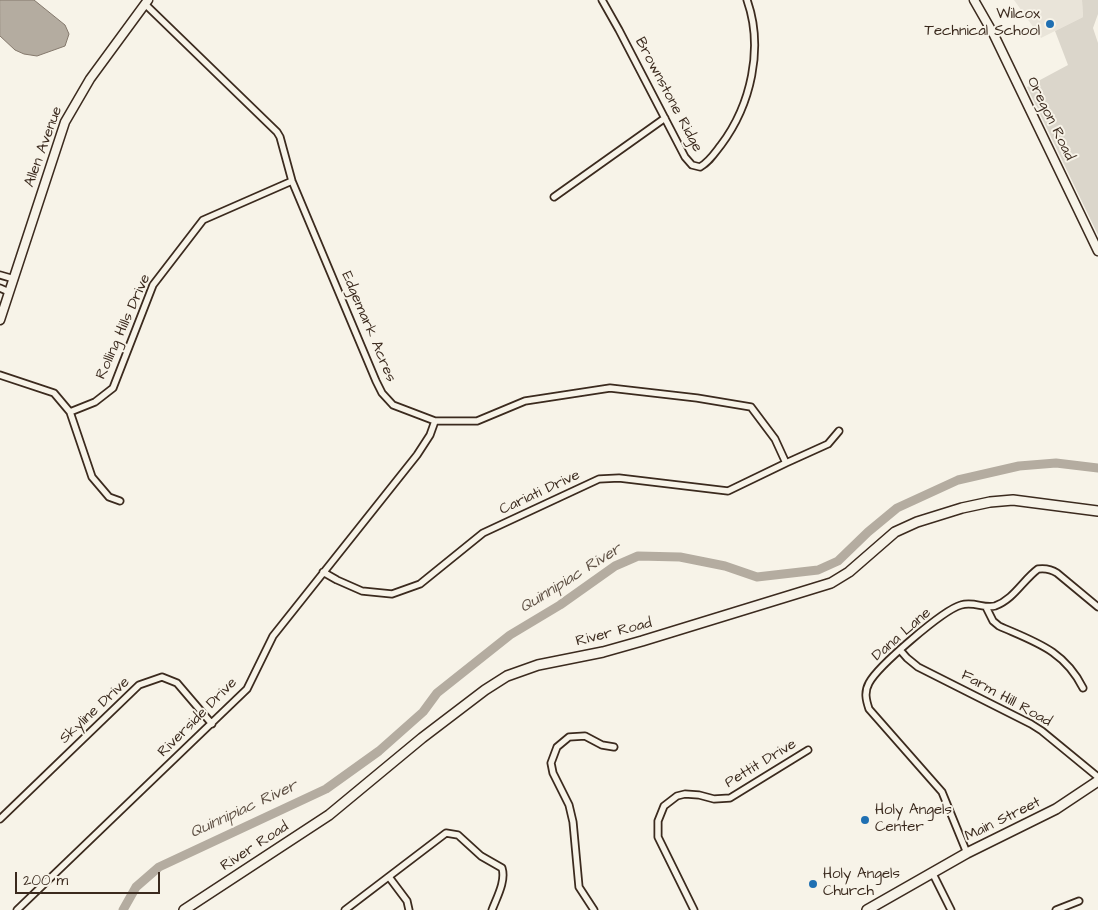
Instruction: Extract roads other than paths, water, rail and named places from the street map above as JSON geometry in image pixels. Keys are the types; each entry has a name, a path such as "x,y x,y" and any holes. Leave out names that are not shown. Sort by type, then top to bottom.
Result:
{"main road":[{"name":"River Road","path":"184,910 329,815 449,717 485,690 517,671 642,641 832,583 849,572 895,532 917,522 962,508 990,502 1013,500 1098,511"},
{"name":"Main Street","path":"867,910 967,853 1056,809 1098,781"}],"street":[{"name":"Brownstone Ridge","path":"602,0 685,157 692,165 700,167 708,163 729,135 742,112 754,59 754,34 747,0"},
{"name":"Oregon Road","path":"974,0 994,35 1098,252"},
{"name":"Edgemark Acres","path":"146,2 277,132 292,181 382,393 393,405 435,421 477,421 525,401 610,388 697,398 751,407 775,439 786,464"},
{"name":"Allen Avenue","path":"0,320 60,136 69,114 97,68 146,2"},
{"path":"554,196 664,118"},
{"name":"Rolling Hills Drive","path":"70,412 95,402 113,388 153,285 203,220 292,181"},
{"path":"0,275 14,279"},
{"path":"0,288 9,292"},
{"path":"0,374 54,393 70,412 92,477 108,497 120,501"},
{"name":"Riverside Drive","path":"17,910 247,690 273,636 417,454 430,435 435,421"},
{"path":"786,464 828,444 839,431"},
{"name":"Cariati Drive","path":"324,572 362,591 392,594 420,584 483,533 599,479 619,478 728,491 786,464"},
{"name":"Dana Lane","path":"967,853 942,792 874,715 866,702 866,692 869,683 888,659 954,608 960,605 975,603 986,607 995,606 1008,599 1038,569 1051,569 1098,607"},
{"path":"986,607 988,614 999,626 1052,650 1060,656 1078,676 1083,688"},
{"name":"Farm Hill Road","path":"900,650 918,667 1042,731 1098,776"},
{"name":"Skyline Drive","path":"0,820 138,685 162,677 177,683 212,724"},
{"path":"594,910 579,887 569,804 553,773 551,762 557,747 569,737 585,736 602,745 614,747"},
{"name":"Pettit Drive","path":"694,910 658,837 658,821 664,806 669,800 684,794 714,799 730,798 808,750"},
{"path":"345,910 446,833 458,835 481,856 502,868 504,874 492,910"},
{"path":"932,872 951,910"},
{"path":"388,877 407,900 410,910"},
{"path":"1056,910 1079,901"}],"waterway":[{"name":"Quinnipiac River","path":"123,910 136,887 159,867 326,789 379,751 423,712 437,693 510,635 560,605 615,566 638,556 680,557 725,566 757,577 818,570 838,561 868,532 897,508 958,480 1019,466 1056,463 1098,468"}],"place":[{"name":"Wilcox Technical School","path":"1050,24"},
{"name":"Holy Angels Center","path":"865,820"},
{"name":"Holy Angels Church","path":"813,884"}]}
